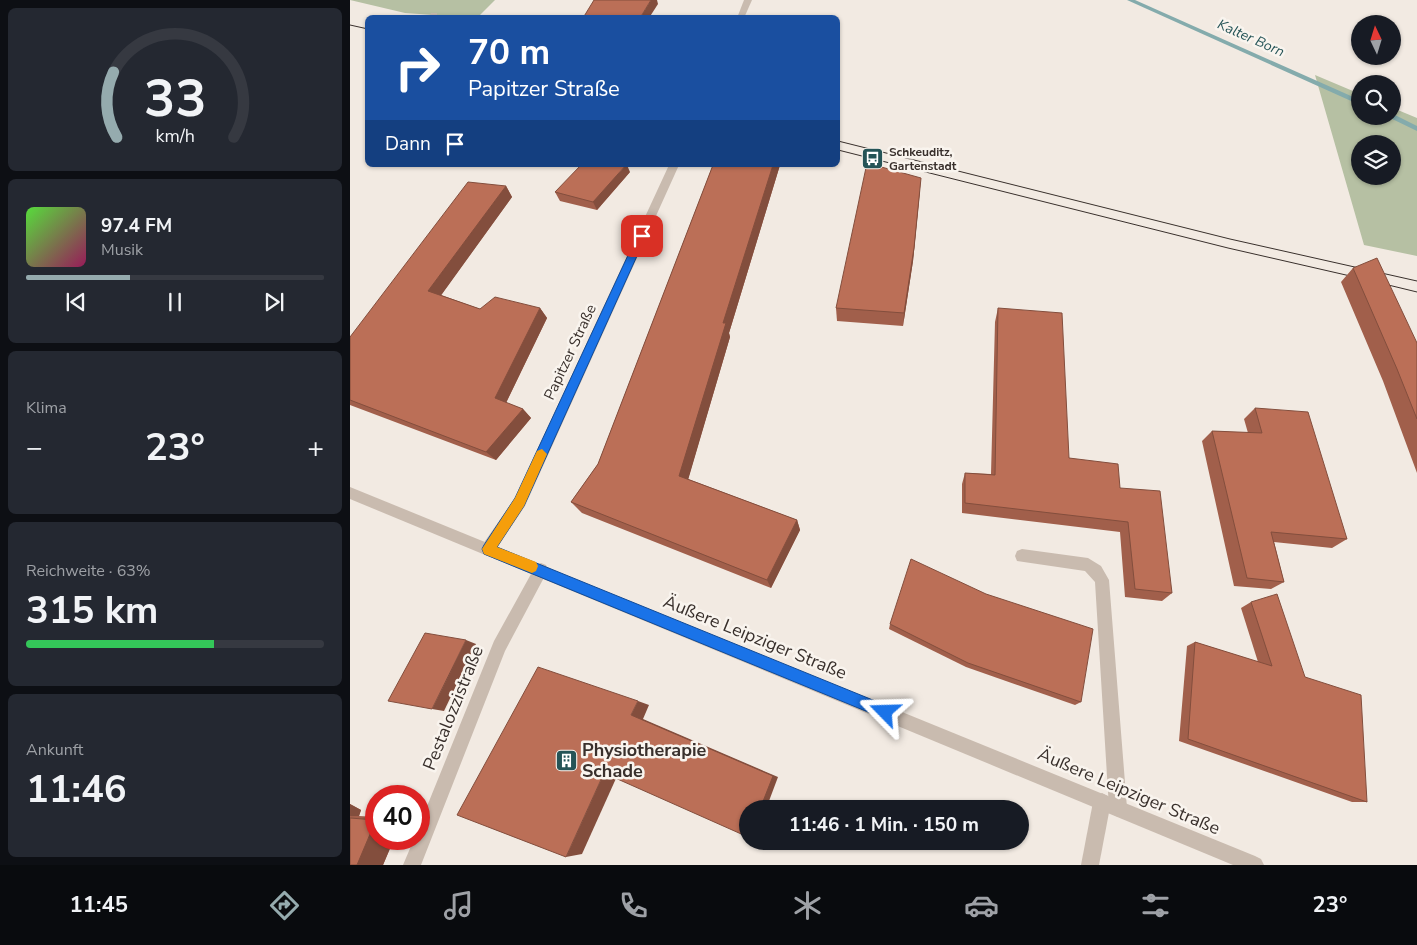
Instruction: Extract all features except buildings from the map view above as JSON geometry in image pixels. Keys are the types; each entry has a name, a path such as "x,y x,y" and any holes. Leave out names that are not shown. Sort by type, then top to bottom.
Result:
{"street":[{"path":"741,15 748,0"},
{"name":"Papitzer Straße","path":"488,549 520,502 673,167"},
{"name":"Äußere Leipziger Straße","path":"350,493 1254,865"},
{"path":"1022,556 1088,565 1096,571 1102,580 1110,805 1090,865"},
{"name":"Pestalozzistraße","path":"412,865 499,646 541,570"}],"green space":[{"path":"350,0 495,0 480,15 405,13"},
{"path":"1315,75 1351,90 1351,125 1401,125 1401,111 1417,118 1417,256 1364,245"}],"waterway":[{"name":"Kalter Born","path":"1130,0 1351,99"},
{"name":"Kalter Born","path":"1401,121 1417,129"}],"tram line":[{"path":"350,25 365,28"},
{"path":"840,142 1230,239 1417,281"},
{"path":"840,151 1228,248 1359,278"},
{"path":"1376,282 1417,292"}],"slow traffic":[{"path":"532,566 488,549 520,502 542,454"}],"place":[{"name":"Schkeuditz, Gartenstadt","path":"873,159"},
{"name":"Physiotherapie Schade","path":"566,760"}],"route":[{"path":"642,236 520,502 488,549 885,712"}]}
